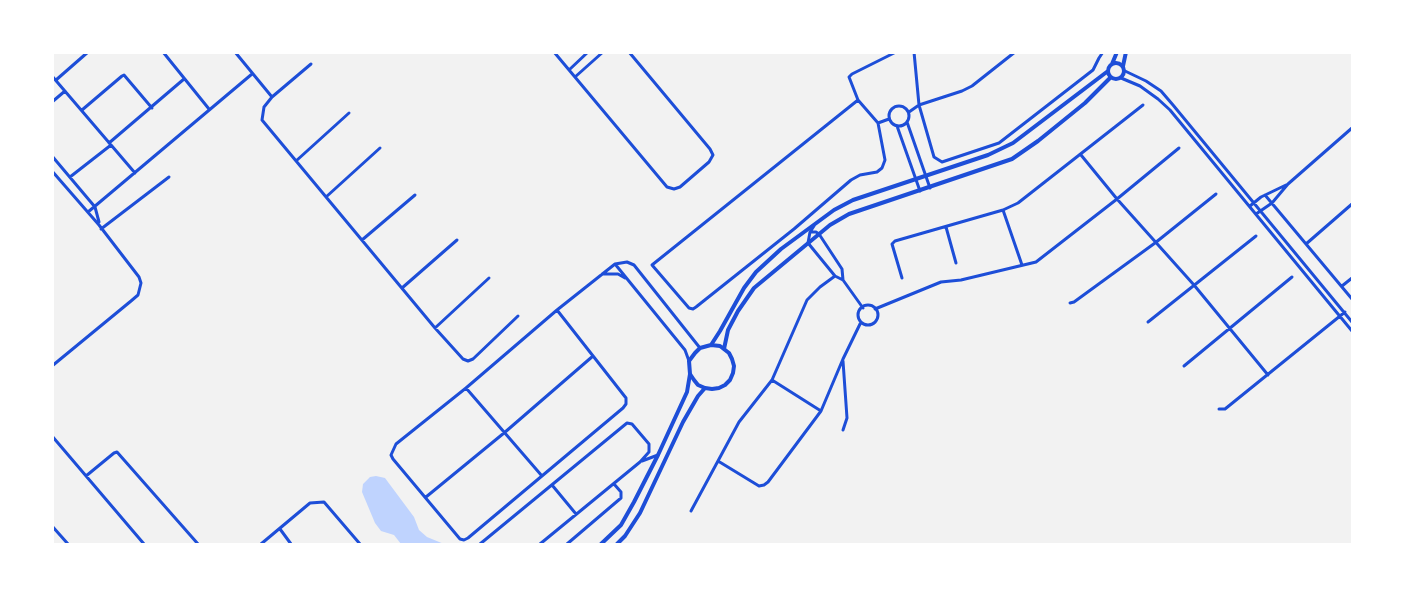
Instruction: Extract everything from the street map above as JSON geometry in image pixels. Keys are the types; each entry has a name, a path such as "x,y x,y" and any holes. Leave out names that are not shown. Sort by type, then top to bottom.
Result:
{"street":[{"path":"88,52 54,78 135,173"},
{"path":"163,52 209,110"},
{"path":"235,52 272,97"},
{"path":"554,52 667,187 674,189 680,187 709,162 713,155 629,52"},
{"path":"568,70 588,52"},
{"path":"575,77 603,52"},
{"path":"858,100 652,265 689,308 696,307 851,180 861,175 877,172 882,168 885,160 878,123 858,100 849,77 896,52"},
{"path":"914,52 919,105 934,157 942,162 999,143 1093,70 1103,52"},
{"path":"909,112 919,105 972,86 1015,52"},
{"path":"711,345 744,288 756,272 816,222 853,200 988,155 1013,143 1108,71 1117,52"},
{"path":"1121,78 1126,52"},
{"path":"1111,64 1116,63 1161,92 1262,210 1353,322"},
{"path":"311,64 272,97 264,107 262,120 463,359 468,361 473,359 518,316"},
{"path":"1108,71 1111,77 1121,78 1140,86 1170,110 1353,331"},
{"path":"88,213 252,74"},
{"path":"82,110 122,75 152,108"},
{"path":"724,349 728,330 738,310 754,288 830,225 849,214 1012,159 1085,103 1111,77"},
{"path":"70,177 184,79"},
{"path":"52,102 65,91"},
{"path":"902,278 893,242 1003,210 1018,203 1143,105"},
{"path":"889,119 891,110 896,106 905,107 909,112 907,122 897,126"},
{"path":"296,161 348,113"},
{"path":"878,123 889,119"},
{"path":"889,119 897,126 920,191"},
{"path":"907,122 930,188"},
{"path":"1256,214 1353,128"},
{"path":"326,197 380,148"},
{"path":"875,309 941,282 961,280 1035,262 1179,148"},
{"path":"1081,154 1268,375"},
{"path":"52,156 95,207 100,227"},
{"path":"52,171 100,227 139,277 141,283 138,295 52,366"},
{"path":"100,227 169,177"},
{"path":"1250,206 1265,195 1288,184"},
{"path":"1070,303 1155,243 1216,194"},
{"path":"362,240 415,195"},
{"path":"1265,195 1353,299"},
{"path":"1306,244 1353,204"},
{"path":"1003,210 1022,265"},
{"path":"816,222 810,232 808,243 835,276 843,280 863,308"},
{"path":"946,227 956,263"},
{"path":"801,234 810,232 819,234 842,269 843,280"},
{"path":"1148,322 1256,236"},
{"path":"402,288 457,240"},
{"path":"557,310 626,398 626,404 468,538 460,539 396,464 391,455 396,444 466,388 557,310 602,274 615,264 627,262 634,264 700,348"},
{"path":"601,544 621,525 658,455 687,392 690,374 685,350 615,264"},
{"path":"602,274 618,274 627,279"},
{"path":"691,511 739,422 772,380 807,300 835,276"},
{"path":"1184,366 1292,277"},
{"path":"435,328 489,278"},
{"path":"1342,286 1353,278"},
{"path":"718,461 759,486 768,482 821,411 861,322 859,315 863,308 871,306 875,309 878,316 874,323 869,325 861,322"},
{"path":"1219,409 1225,409 1345,312"},
{"path":"689,361 700,348 711,345 724,349 732,359 733,373 725,385 719,388 705,388 699,385 690,374"},
{"path":"426,497 592,356"},
{"path":"843,359 847,418 843,430"},
{"path":"772,380 821,411"},
{"path":"466,388 542,476"},
{"path":"617,544 640,513 683,422 705,388"},
{"path":"480,544 627,423 632,424 649,444 649,452 614,484 540,544"},
{"path":"52,436 144,544"},
{"path":"86,476 117,452 198,544"},
{"path":"640,462 658,455"},
{"path":"567,544 621,498 621,492 614,484"},
{"path":"552,485 576,514"},
{"path":"261,544 310,503 324,502 360,544"},
{"path":"52,526 68,544"},
{"path":"280,529 291,544"}],"water":[{"path":"370,477 385,478 414,517 419,530 427,537 444,544 401,544 394,535 381,531 375,523 362,492 363,484"}]}
